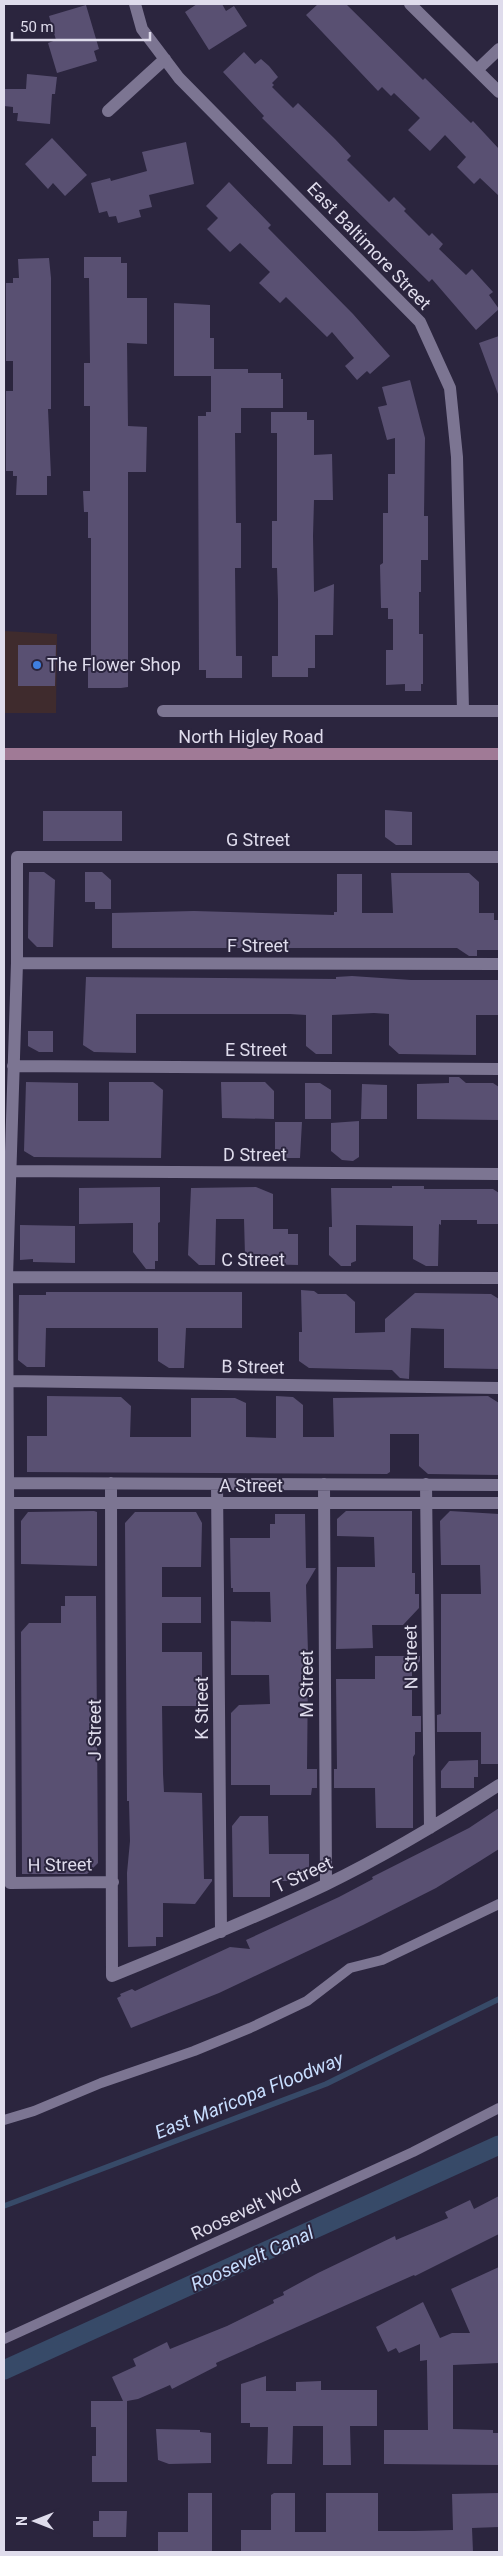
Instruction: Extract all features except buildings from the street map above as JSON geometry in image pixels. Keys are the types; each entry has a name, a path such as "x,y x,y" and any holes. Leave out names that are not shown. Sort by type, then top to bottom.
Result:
{"main road":[{"name":"North Higley Road","path":"4,754 499,754"}],"street":[{"name":"East Baltimore Street","path":"135,4 142,30 179,78 420,322 450,388 457,457 463,710"},
{"path":"410,4 499,92"},
{"path":"477,70 499,49"},
{"path":"108,111 165,60"},
{"name":"North Higley Road","path":"163,711 499,711"},
{"name":"G Street","path":"17,963 17,857 499,857"},
{"path":"6,1485 7,1277 17,963"},
{"name":"F Street","path":"17,963 499,964"},
{"name":"E Street","path":"13,1066 499,1069"},
{"name":"D Street","path":"10,1171 499,1174"},
{"name":"C Street","path":"7,1277 499,1278"},
{"name":"B Street","path":"7,1381 499,1388"},
{"name":"A Street","path":"6,1485 111,1483 499,1485"},
{"name":"J Street","path":"111,1483 112,1976"},
{"name":"K Street","path":"217,1484 221,1932"},
{"name":"M Street","path":"324,1484 326,1884"},
{"name":"N Street","path":"426,1484 430,1828"},
{"name":"H Street","path":"6,1485 10,1883 113,1882"},
{"name":"A Street","path":"6,1503 499,1503"},
{"name":"T Street","path":"112,1976 221,1932 326,1884 430,1828 499,1785"}],"lane":[{"path":"4,2120 34,2111 101,2083 194,2051 250,2028 307,2001 350,1968 382,1960 499,1904"},
{"name":"Roosevelt Wcd","path":"4,2338 413,2152 499,2108"}],"shaded area":[{"path":"4,631 57,634 56,713 4,713"}],"waterway":[{"name":"East Maricopa Floodway","path":"4,2206 326,2084 499,1999"},
{"name":"Roosevelt Canal","path":"4,2370 499,2145"}],"place":[{"name":"The Flower Shop","path":"37,665"}]}
